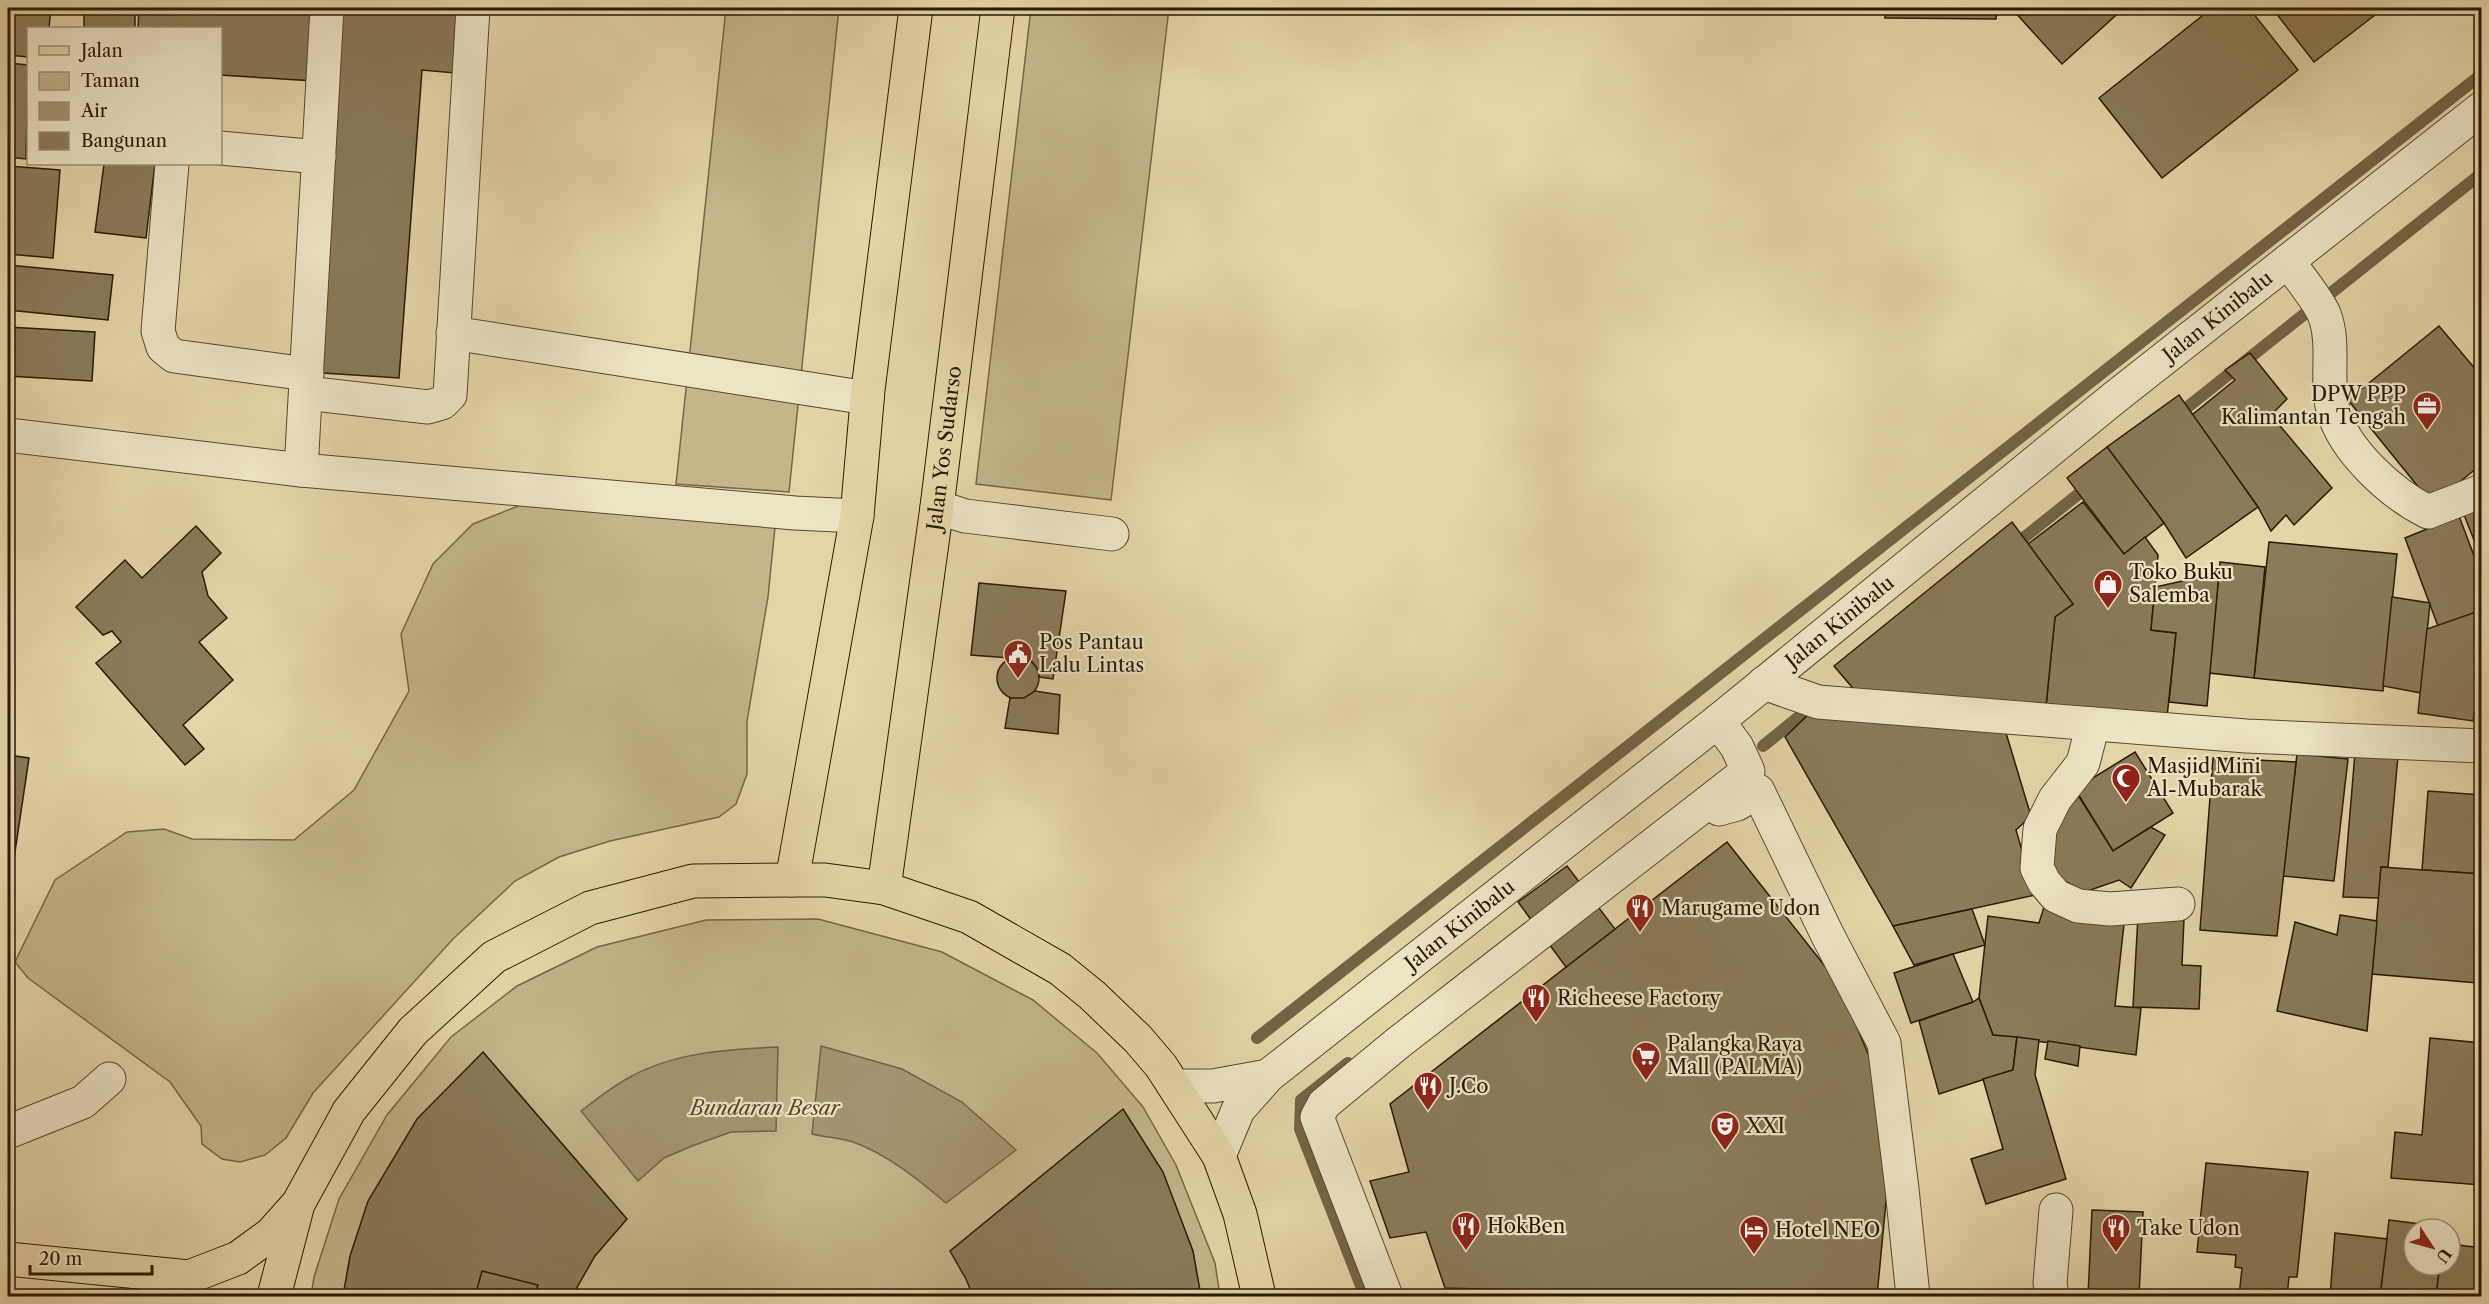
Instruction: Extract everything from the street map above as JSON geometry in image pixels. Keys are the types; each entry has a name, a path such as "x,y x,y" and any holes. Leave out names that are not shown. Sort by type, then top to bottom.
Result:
{"main road":[{"path":"792,880 857,516 867,398 916,8"},
{"name":"Jalan Yos Sudarso","path":"884,888 937,507 998,8"},
{"path":"8,1259 189,1277 238,1258 271,1234 298,1204 356,1102 413,1031 494,957 590,908 693,881 825,880 884,888 969,917 1060,969 1092,995 1138,1039 1175,1086 1219,1156 1240,1214 1259,1296"},
{"path":"274,1296 298,1204"}],"street":[{"path":"301,470 327,8"},
{"path":"172,165 158,331 163,347 174,356 306,384 428,407 442,403 450,395 473,8"},
{"name":"Jalan Kinibalu","path":"1175,1086 1213,1086 1268,1076 1718,721 2114,398 2481,108"},
{"path":"222,148 319,157"},
{"path":"2288,261 2324,314 2329,340 2333,410 2345,438 2378,476 2406,501 2428,512 2481,491"},
{"path":"453,333 867,398"},
{"path":"8,435 301,470 795,513 857,516"},
{"path":"937,507 965,516 1112,534"},
{"path":"1764,683 1818,702 2246,736 2481,746"},
{"path":"1386,1296 1317,1117 1319,1111 1324,1104 1398,1043 1748,771 1737,747 1718,721"},
{"path":"2093,724 2083,763 2055,799 2040,829 2037,868 2044,882 2056,896 2078,906 2109,909 2178,904"},
{"path":"1689,816 1737,804 1758,791 1828,936 1884,1044 1902,1189 1912,1296"},
{"path":"1592,918 1653,868 1661,838"},
{"path":"1219,1156 1238,1110 1268,1076"},
{"path":"8,1132 83,1102 109,1079"},
{"path":"2052,1296 2050,1283 2056,1210"}],"green space":[{"path":"726,8 839,8 789,492 676,484"},
{"path":"1031,8 1169,8 1111,500 976,484"},
{"path":"523,504 775,527 768,597 747,721 747,774 736,804 719,817 610,841 559,857 515,881 453,939 313,1093 286,1138 265,1155 240,1162 222,1159 202,1144 201,1126 170,1082 28,978 15,962 55,880 127,832 164,829 192,839 294,840 354,790 409,691 401,634 433,564 473,524"},
{"name":"Bundaran Besar","path":"818,919 942,952 1033,1000 1097,1053 1143,1107 1176,1165 1215,1263 1220,1296 311,1296 314,1277 339,1199 387,1115 451,1037 517,986 597,947 706,920"}],"water":[{"path":"821,1046 902,1069 962,1102 1016,1150 946,1203 914,1177 878,1153 843,1139 812,1134"},
{"path":"778,1047 776,1131 731,1132 692,1146 664,1158 638,1181 581,1111 624,1081 665,1062 702,1053"}],"building":[{"path":"8,8 51,8 49,27 27,27 27,57 8,55"},
{"path":"84,8 135,8 135,27 84,27"},
{"path":"139,8 472,8 466,74 422,70 399,378 308,372 331,82 222,75 222,27 138,27"},
{"path":"1885,8 1997,8 1996,19 1885,18"},
{"path":"2124,8 2062,64 2012,9"},
{"path":"2212,8 2249,8 2298,70 2162,178 2099,98"},
{"path":"2272,8 2384,8 2314,62"},
{"path":"8,63 27,65 26,159 8,157"},
{"path":"104,165 155,165 146,238 95,232"},
{"path":"8,166 60,170 53,258 8,254"},
{"path":"8,265 113,275 108,320 8,310"},
{"name":"DPW PPP Kalimantan Tengah","path":"2439,326 2482,377 2482,464 2432,504 2348,400"},
{"path":"8,327 95,332 92,381 8,376"},
{"path":"2250,353 2287,399 2271,415 2332,488 2294,525 2286,515 2271,531 2258,507 2192,415 2235,380 2225,370"},
{"path":"2179,395 2258,507 2186,558 2164,523 2107,447"},
{"path":"2107,447 2164,523 2124,554 2067,478"},
{"name":"Toko Buku Salemba","path":"2083,502 2124,554 2145,537 2158,555 2151,630 2176,633 2167,717 2046,706 2055,617 2073,604 2028,544"},
{"path":"2482,502 2482,560 2462,510"},
{"path":"2459,516 2482,577 2482,610 2438,626 2405,538"},
{"path":"2012,522 2073,604 2055,617 2046,706 1857,693 1834,666"},
{"path":"196,526 221,553 202,572 208,596 227,618 199,642 233,680 183,725 204,749 185,765 96,663 121,642 112,631 103,635 76,607 125,560 142,578"},
{"path":"2269,542 2397,554 2383,691 2254,678"},
{"path":"2220,562 2265,567 2254,678 2209,673"},
{"path":"2219,573 2207,706 2169,702 2176,633 2151,630 2155,587"},
{"path":"979,583 1066,591 1053,679 1039,677 1031,660 1020,656 1010,658 971,655"},
{"path":"2392,597 2430,603 2421,693 2383,686"},
{"path":"2482,610 2482,663 2473,721 2418,713 2427,629"},
{"name":"Pos Pantau Lalu Lintas","path":"1018,657 1026,658 1033,663 1038,670 1038,686 1033,693 1026,698 1018,699 1010,698 1003,693 998,686 997,678 998,670 1003,663 1010,658"},
{"path":"1035,691 1060,695 1058,734 1005,728 1010,698 1024,698"},
{"path":"1811,712 2006,733 2031,816 2016,830 2035,895 1893,926 1785,737"},
{"name":"Masjid Mini Al-Mubarak","path":"2135,752 2173,813 2113,851 2075,789"},
{"path":"2355,753 2398,756 2388,867 2381,867 2379,898 2343,897"},
{"path":"2297,754 2348,759 2334,881 2283,876"},
{"path":"8,755 29,758 8,899"},
{"path":"2213,758 2296,762 2277,936 2200,930"},
{"path":"2428,791 2482,795 2482,874 2422,870"},
{"path":"2078,795 2113,851 2151,827 2165,835 2131,888 2119,880 2073,896 2069,883 2042,874 2052,809"},
{"name":"Palangka Raya Mall (PALMA)","path":"1727,842 1839,984 1871,1061 1888,1181 1877,1296 1718,1296 1445,1288 1426,1232 1390,1238 1370,1181 1409,1172 1390,1104"},
{"path":"1567,866 1615,929 1566,967 1518,902"},
{"path":"2381,867 2482,874 2482,1018 2476,1017 2478,983 2372,974"},
{"path":"2044,907 2125,915 2115,1006 2141,1008 2136,1055 1993,1035 1979,998 1988,916 2039,923"},
{"path":"1972,909 1985,945 1914,965 1893,926"},
{"path":"2340,915 2377,921 2367,1031 2277,1011 2295,922 2337,935"},
{"path":"2138,916 2184,918 2182,965 2201,966 2199,1009 2133,1007"},
{"path":"1953,954 1973,1002 1911,1023 1894,973"},
{"path":"1979,998 1993,1035 2017,1037 2013,1070 1939,1094 1919,1021"},
{"path":"2017,1037 2039,1040 2035,1075 2066,1179 1986,1204 1971,1159 2003,1149 1983,1079 2013,1070"},
{"path":"2430,1038 2482,1043 2482,1185 2391,1178 2395,1132 2422,1135"},
{"path":"2048,1041 2080,1046 2078,1066 2045,1059"},
{"path":"483,1052 627,1219 595,1256 572,1296 343,1296 350,1256 368,1201 417,1119"},
{"path":"1123,1109 1163,1172 1193,1251 1201,1296 973,1296 950,1251"},
{"path":"2206,1163 2308,1172 2297,1277 2289,1277 2287,1296 2239,1296 2242,1268 2235,1267 2236,1255 2197,1252"},
{"name":"Take Udon","path":"2092,1210 2143,1212 2139,1296 2088,1296"},
{"path":"2389,1220 2402,1222 2402,1277 2438,1277 2436,1296 2380,1296"},
{"path":"2335,1233 2387,1239 2380,1296 2330,1296"},
{"path":"2462,1246 2482,1248 2482,1296 2436,1296 2438,1277 2462,1277"},
{"path":"482,1271 538,1285 534,1296 475,1296"},
{"path":"1661,1293 1718,1296 1661,1296"}],"waterway":[{"path":"1257,1038 2482,74"},
{"path":"2175,417 2482,173"},
{"path":"2011,548 2091,484"},
{"path":"1763,746 1800,716"},
{"path":"1348,1063 1301,1100 1300,1129 1365,1296"}],"place":[{"name":"DPW PPP Kalimantan Tengah","path":"2427,432"},
{"name":"Toko Buku Salemba","path":"2108,610"},
{"name":"Pos Pantau Lalu Lintas","path":"1018,680"},
{"name":"Masjid Mini Al-Mubarak","path":"2126,804"},
{"name":"Marugame Udon","path":"1640,934"},
{"name":"Richeese Factory","path":"1536,1024"},
{"name":"Palangka Raya Mall (PALMA)","path":"1646,1082"},
{"name":"J.Co","path":"1428,1112"},
{"name":"XXI","path":"1725,1152"},
{"name":"HokBen","path":"1466,1252"},
{"name":"Take Udon","path":"2116,1254"},
{"name":"Hotel NEO","path":"1754,1256"}]}
